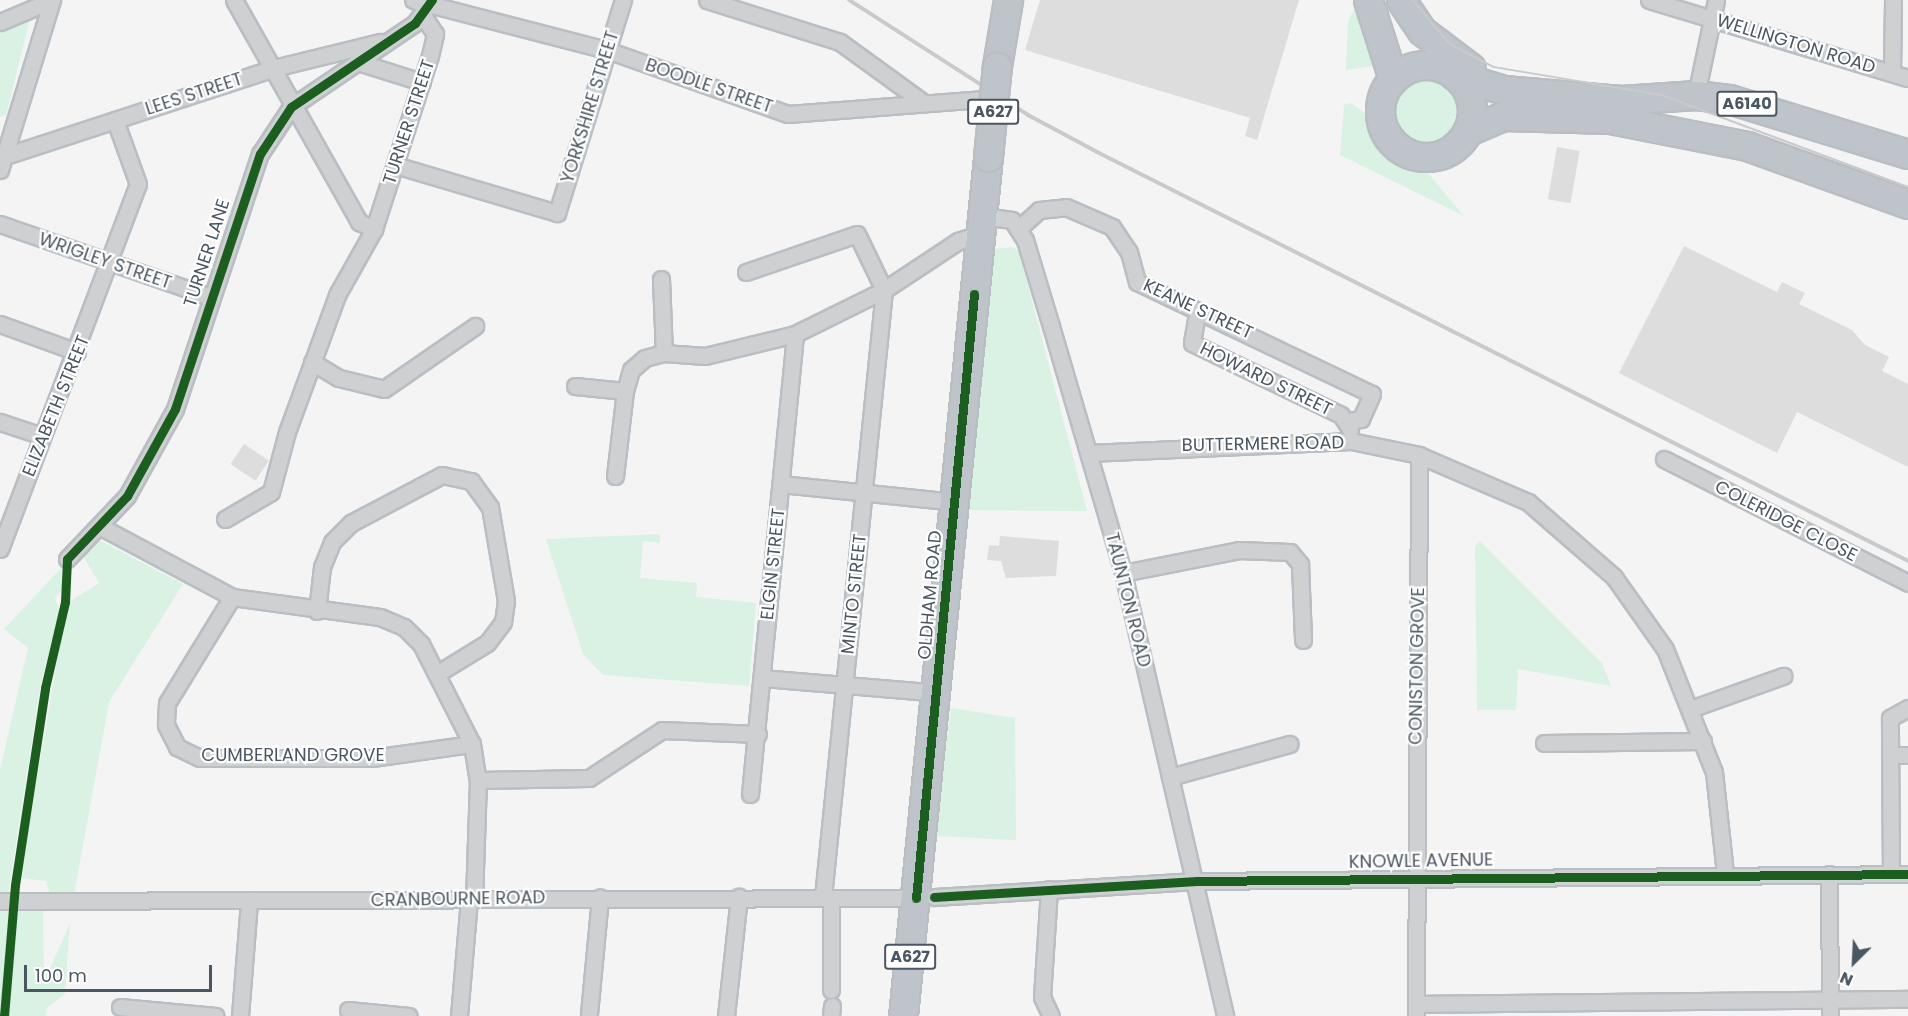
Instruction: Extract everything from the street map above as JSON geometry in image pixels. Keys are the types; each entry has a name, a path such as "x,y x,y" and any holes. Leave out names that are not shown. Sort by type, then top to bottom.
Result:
{"highway":[{"name":"OLDHAM ROAD","path":"903,1016 925,898 954,502 997,66 1008,0"},
{"path":"1368,0 1393,79 1418,66 1449,72 1471,101 1468,131"},
{"name":"A6140","path":"1392,0 1417,42 1449,72 1504,90 1580,94"},
{"name":"A6140","path":"1401,0 1422,31 1469,67 1500,80 1621,100 1696,95 1730,99 1908,154"},
{"name":"A6140","path":"1393,79 1383,96 1380,118 1389,138 1403,151 1438,156 1468,131 1503,116 1610,119 1747,146 1908,204"}],"street":[{"path":"0,22 52,0"},
{"path":"2,163 52,0"},
{"path":"234,0 274,68 291,107 359,222 372,229"},
{"name":"BOODLE STREET","path":"413,0 606,50 788,114 994,98"},
{"name":"YORKSHIRE STREET","path":"395,165 557,213 623,0"},
{"path":"707,0 840,42 924,103"},
{"name":"WELLINGTON ROAD","path":"1649,0 1908,78"},
{"path":"1696,95 1716,19 1716,0"},
{"path":"1892,73 1900,17 1893,0"},
{"name":"TURNER LANE","path":"67,559 101,527 127,496 175,410 260,154 291,107 358,62 428,5"},
{"name":"TURNER STREET","path":"225,519 272,492 312,362 337,294 372,229 422,82 435,34 428,5"},
{"name":"LEES STREET","path":"2,163 115,120 274,68 387,40"},
{"path":"358,62 422,82"},
{"path":"0,123 17,116"},
{"name":"ELIZABETH STREET","path":"0,549 111,263 138,184 115,120"},
{"name":"KEANE STREET","path":"1018,229 1039,210 1066,207 1112,227 1129,252 1137,282 1372,394 1361,419 1349,421"},
{"path":"615,476 625,391 631,370 645,358 664,353 705,356 795,334 884,290 982,225 1012,220 1018,229"},
{"name":"WRIGLEY STREET","path":"0,224 211,297"},
{"name":"TAUNTON ROAD","path":"1018,229 1089,453 1123,573 1170,777 1197,881 1224,1016"},
{"path":"746,272 857,234 884,290"},
{"path":"661,279 664,353"},
{"name":"MINTO STREET","path":"831,990 827,897 884,290"},
{"name":"HOWARD STREET","path":"1197,314 1192,343 1349,421 1351,441"},
{"path":"0,324 77,352"},
{"path":"312,362 339,378 384,389 475,326"},
{"name":"ELGIN STREET","path":"750,794 758,734 795,334"},
{"path":"575,387 625,391"},
{"path":"0,422 42,436"},
{"name":"BUTTERMERE ROAD","path":"1089,453 1351,441 1419,455 1505,488 1583,546 1644,613 1693,708 1714,772 1725,874"},
{"name":"CONISTON GROVE","path":"1416,1010 1419,455"},
{"name":"COLERIDGE CLOSE","path":"1664,459 1908,583"},
{"path":"318,611 322,567 332,542 351,523 442,475 471,481 490,507 506,601 503,622 487,643 438,673"},
{"path":"781,484 954,502"},
{"path":"0,506 15,511"},
{"path":"101,527 232,597 318,611 380,617 404,627 438,673 472,744 478,780 471,899 459,1016"},
{"path":"1123,573 1239,550 1290,552 1300,564 1303,640"},
{"name":"CUMBERLAND GROVE","path":"232,597 167,702 166,725 177,747 200,758 372,758 472,744"},
{"path":"1693,708 1783,676"},
{"path":"762,678 939,693"},
{"path":"1891,874 1890,718 1908,708"},
{"path":"478,780 589,778 638,740 662,730 758,734"},
{"path":"1544,742 1703,741"},
{"path":"1170,777 1290,744"},
{"path":"1891,755 1908,755"},
{"name":"KNOWLE AVENUE","path":"925,898 1197,881 1725,874 1908,874"},
{"path":"1829,874 1830,1016"},
{"path":"1049,889 1042,997 1051,1016"},
{"path":"726,1016 739,897"},
{"path":"589,1014 600,898"},
{"name":"CRANBOURNE ROAD","path":"0,901 925,898"},
{"path":"240,1016 249,901"},
{"path":"1416,1010 1688,1009 1830,999 1908,999"},
{"path":"120,1006 216,1016"},
{"path":"348,1010 409,1016"}],"green space":[{"path":"1356,6 1374,66 1346,70 1348,21"},
{"path":"30,19 6,115 0,117 0,33"},
{"path":"1429,75 1442,78 1454,85 1461,97 1464,110 1461,123 1454,135 1442,142 1429,145 1416,142 1404,135 1397,123 1394,110 1397,97 1404,85 1416,78"},
{"path":"1350,103 1364,112 1372,141 1388,158 1428,173 1464,216 1340,155 1344,105"},
{"path":"1012,247 1019,251 1087,511 966,510 992,249"},
{"path":"660,534 660,543 643,541 640,578 697,583 696,597 756,603 749,686 603,675 583,654 546,539"},
{"path":"97,539 183,584 109,702 74,895 50,894 46,881 20,878 67,603 99,583 82,554"},
{"path":"1480,541 1602,663 1611,686 1518,669 1516,710 1477,710 1475,546"},
{"path":"61,568 62,590 55,598 60,613 41,682 8,895 0,895 0,770 28,648 4,629"},
{"path":"951,708 1015,718 1016,840 934,836"},
{"path":"16,907 43,907 44,969 49,971 70,923 65,994 47,1008 46,1016 9,1016"},
{"path":"0,908 9,908 0,1016"}],"building":[{"path":"1040,0 1299,0 1257,140 1245,136 1250,118 1025,50"},
{"path":"1557,147 1580,151 1570,203 1548,199"},
{"path":"1684,246 1777,292 1782,282 1805,293 1799,304 1852,330 1865,345 1889,357 1882,371 1908,384 1908,467 1797,412 1777,453 1619,373"},
{"path":"244,444 269,461 255,481 231,464"},
{"path":"1000,536 1059,541 1056,576 1006,578 1001,561 987,560 989,545 999,546"}],"tram line":[{"path":"1413,0 1450,44 1494,67 1662,95 1908,187"}],"railway":[{"path":"849,0 1028,115 1097,152 1908,561"}],"cycle path":[{"path":"4,1016 15,885 45,688 65,602 67,559 127,496 175,409 260,154 291,107 415,23 432,0"},
{"path":"916,898 974,294"},
{"path":"934,897 1197,881 1908,874"}]}
